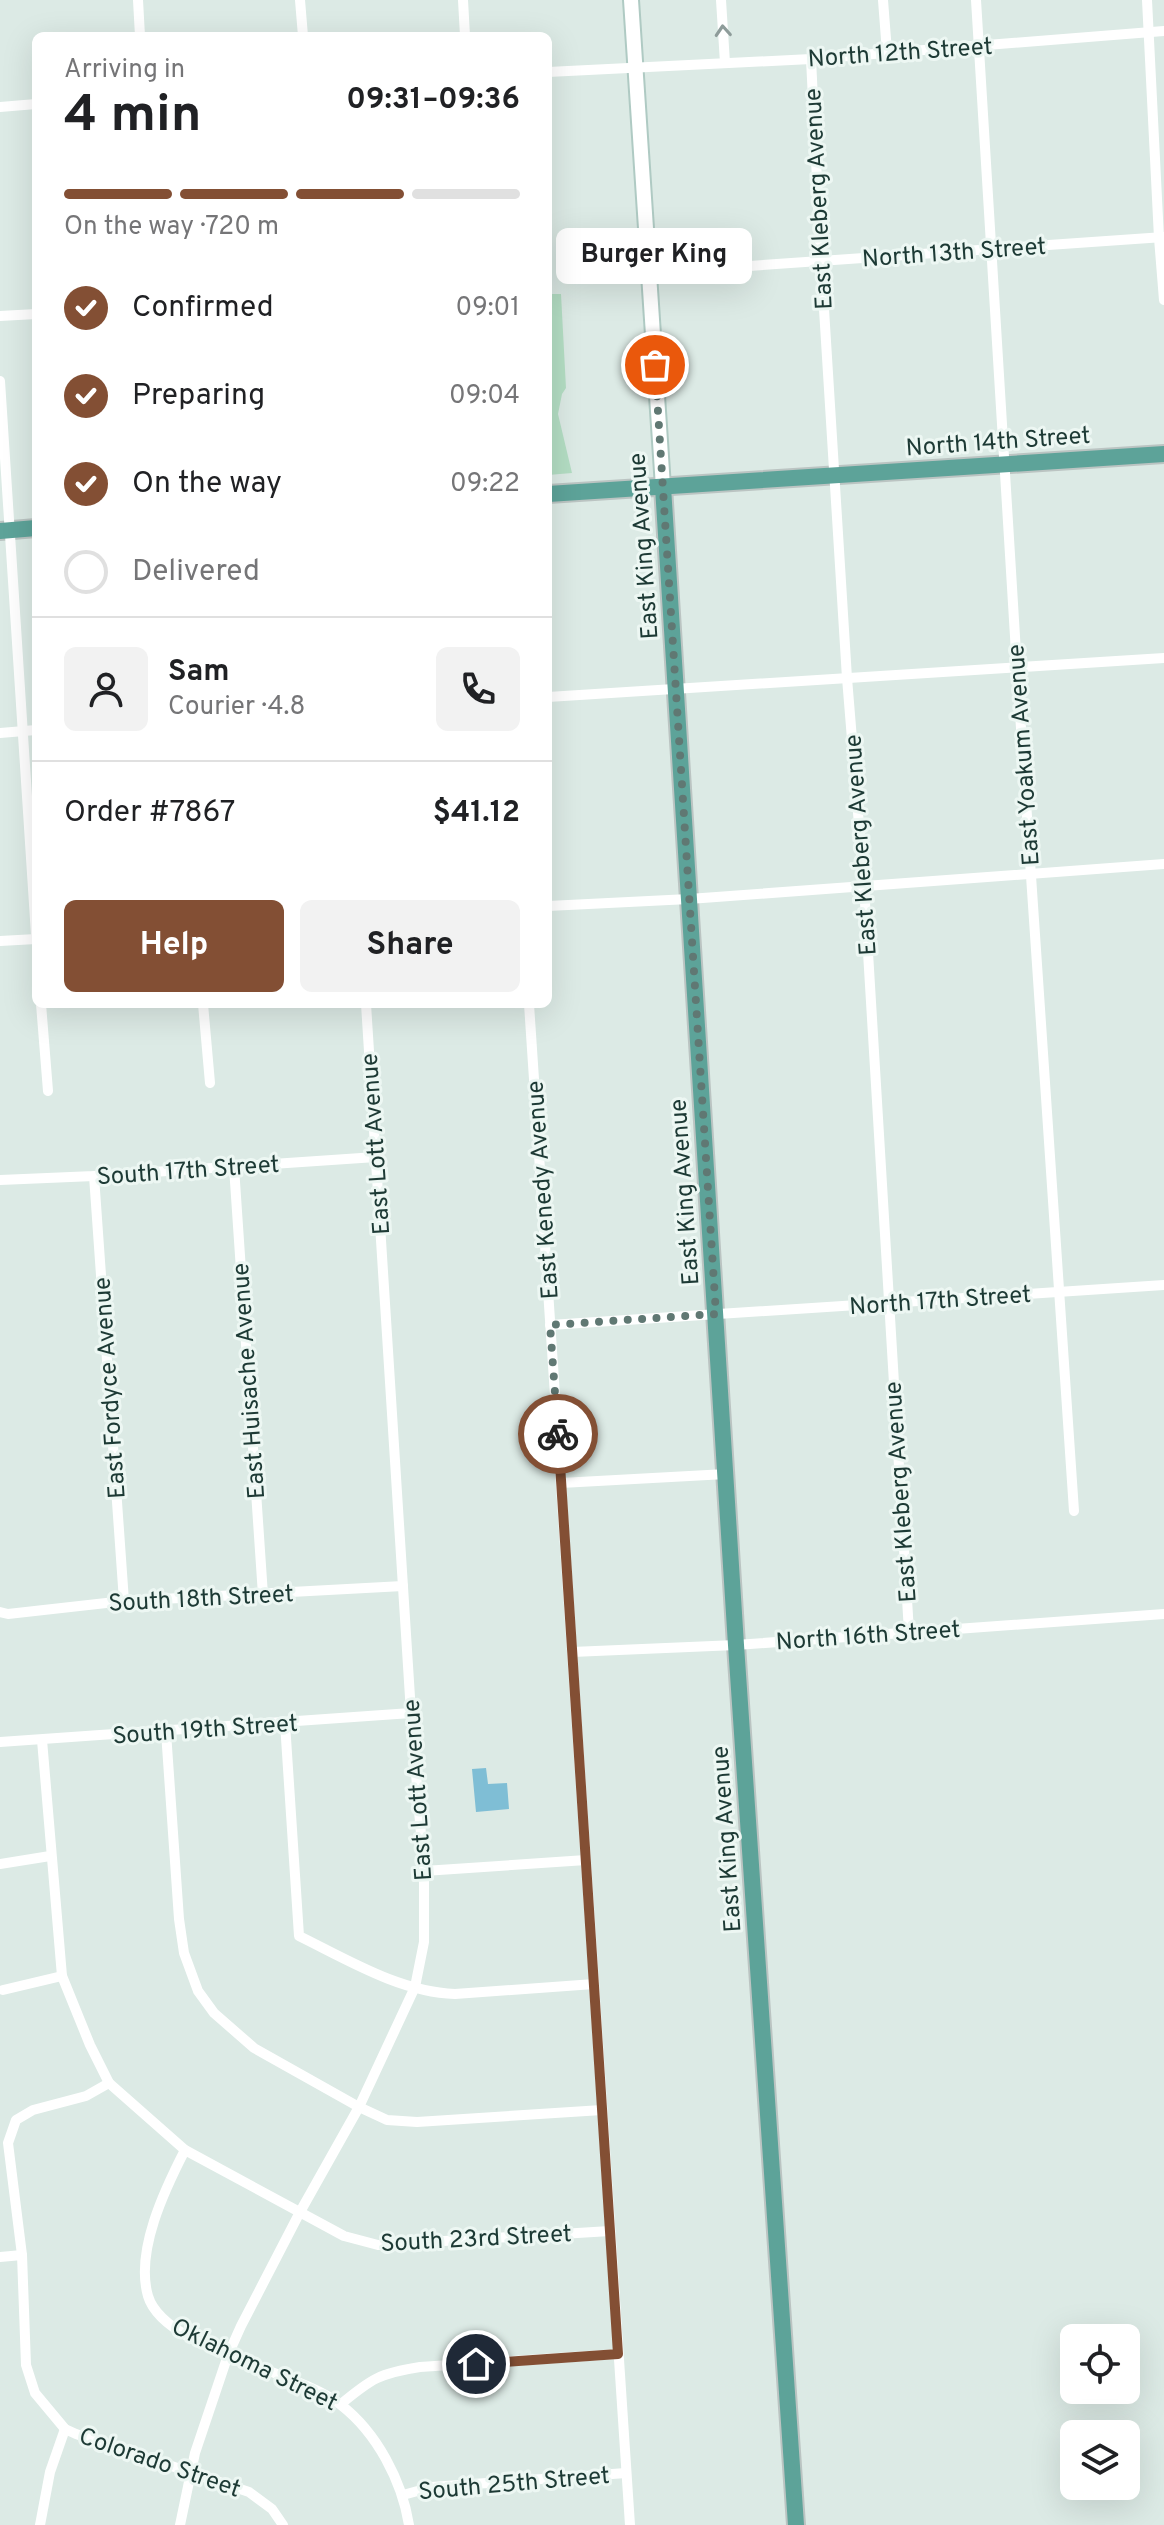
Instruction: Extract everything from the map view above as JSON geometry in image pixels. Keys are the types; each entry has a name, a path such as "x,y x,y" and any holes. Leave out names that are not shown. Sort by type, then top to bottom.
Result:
{"main road":[{"name":"East King Avenue","path":"631,0 678,691 736,1645 796,2525"},
{"name":"North 14th Street","path":"552,494 1164,454"},
{"path":"5,530 32,528"}],"street":[{"path":"138,0 140,32"},
{"path":"300,0 303,32"},
{"path":"463,0 465,32"},
{"path":"721,0 725,63"},
{"path":"883,0 887,52"},
{"name":"East Yoakum Avenue","path":"976,0 1074,1511"},
{"path":"1147,0 1164,300"},
{"name":"North 12th Street","path":"552,72 811,59 1164,31"},
{"name":"East Kleberg Avenue","path":"811,59 834,475 864,886 909,1632"},
{"path":"0,107 32,104"},
{"name":"North 13th Street","path":"649,273 1161,238"},
{"path":"0,316 32,314"},
{"path":"0,381 5,530 32,874"},
{"path":"552,697 1164,658"},
{"path":"0,733 32,730"},
{"path":"552,906 689,899 1164,864"},
{"path":"0,941 32,937"},
{"path":"41,1008 48,1091"},
{"path":"203,1008 210,1083"},
{"name":"East Lott Avenue","path":"180,2525 189,2473 228,2355 300,2212 359,2107 415,1987 424,1942 424,1871 411,1713 366,1008"},
{"name":"East Kenedy Avenue","path":"529,1008 630,2525"},
{"name":"South 17th Street","path":"0,1180 376,1157"},
{"name":"East Huisache Avenue","path":"234,1167 263,1595"},
{"name":"East Fordyce Avenue","path":"94,1176 124,1601"},
{"name":"North 17th Street","path":"716,1314 1164,1285"},
{"path":"550,1325 716,1314"},
{"path":"561,1483 726,1474"},
{"name":"South 18th Street","path":"0,1612 8,1614 124,1601 403,1586"},
{"name":"North 16th Street","path":"572,1652 736,1645 1164,1614"},
{"name":"South 19th Street","path":"0,1742 411,1713"},
{"path":"285,1723 299,1936 382,1976 434,1993 594,1984"},
{"path":"166,1732 184,1953 198,1991 214,2013 254,2048 387,2120 417,2122 602,2110"},
{"path":"42,1740 62,1976 84,2033 109,2083"},
{"path":"0,1864 50,1856"},
{"path":"424,1871 586,1860"},
{"path":"3,1990 62,1976"},
{"name":"South 23rd Street","path":"109,2083 185,2150 344,2236 378,2245 610,2231"},
{"name":"Colorado Street","path":"109,2083 86,2096 33,2110 16,2120 8,2143 22,2255 26,2365 35,2393 65,2429 249,2492 272,2509 283,2525"},
{"name":"Oklahoma Street","path":"185,2150 162,2195 153,2222 146,2277 148,2295 154,2309 168,2323 228,2355 299,2382 341,2404 378,2446 403,2495 409,2525"},
{"path":"0,2257 22,2255"},
{"path":"341,2404 369,2381 388,2372 420,2367 618,2354"},
{"path":"40,2525 50,2472 65,2429"},
{"name":"South 25th Street","path":"403,2495 432,2487 626,2473"}],"green space":[{"path":"552,294 561,294 566,388 558,414 572,473 552,475"}],"water":[{"path":"486,1768 488,1784 507,1783 509,1809 476,1812 472,1769"}],"way so far":[{"path":"558,1434 550,1325 716,1314 655,365"}],"place":[{"name":"Burger King","path":"655,365"}],"route":[{"path":"476,2364 618,2354 558,1434"}]}
